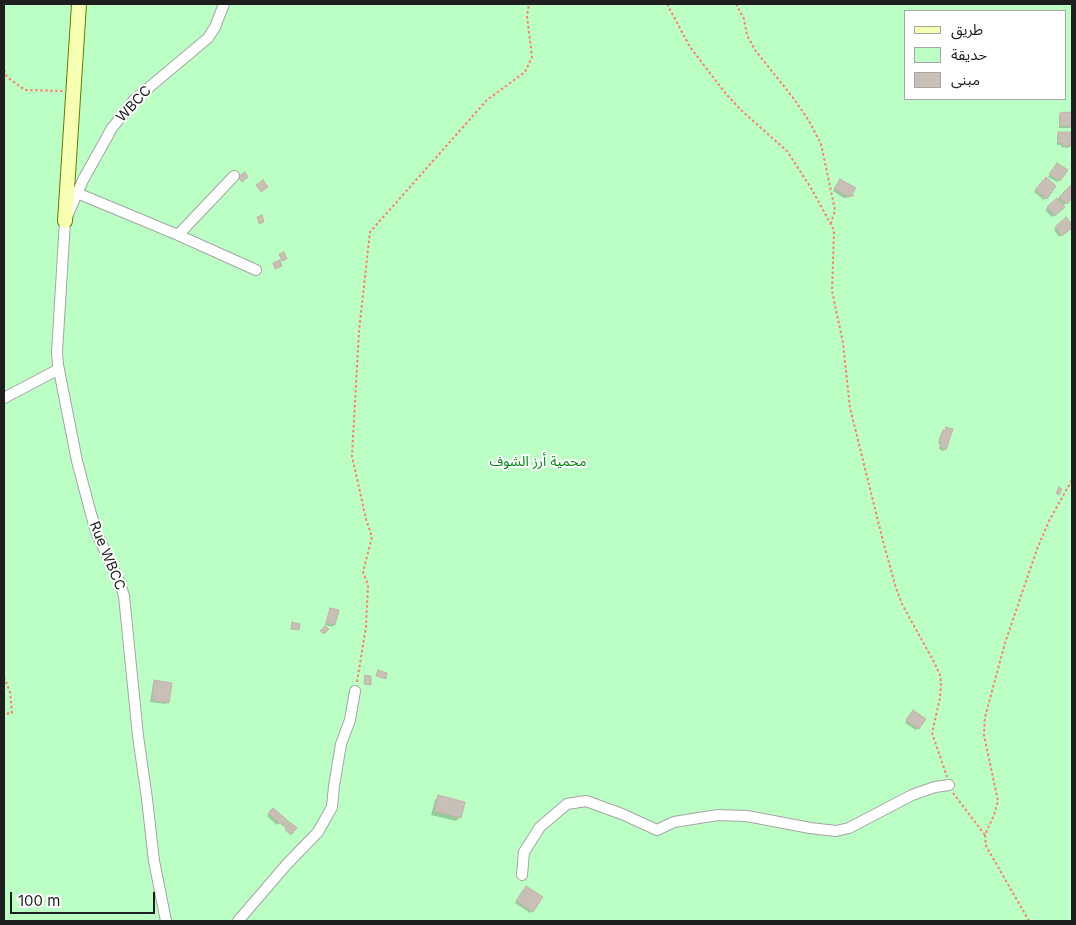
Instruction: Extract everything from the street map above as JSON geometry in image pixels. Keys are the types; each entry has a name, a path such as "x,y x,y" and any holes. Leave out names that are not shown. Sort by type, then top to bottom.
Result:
{"street":[{"path":"65,221 80,4"},
{"name":"WBCC","path":"65,221 76,193 112,128 134,100 208,38 215,27 224,4"},
{"path":"178,235 234,176"},
{"path":"76,193 178,235 256,270"},
{"name":"Rue WBCC","path":"65,221 57,352 59,369 77,462 91,514 97,534 124,596 138,736 154,861 166,921"},
{"path":"4,398 59,369"},
{"path":"238,921 287,864 318,832 332,807 341,744 350,720 355,691"},
{"path":"522,875 524,852 540,827 567,804 586,802 622,814 657,830 674,822 718,815 747,816 836,831 848,828 912,795 935,787 949,785"}],"path":[{"path":"355,691 366,627 368,585 363,572 372,536 366,519 352,456 359,332 370,232 487,100 525,72 532,57 527,16 528,4"},
{"path":"667,4 690,47 726,94 787,151 831,223 834,234 832,291 843,343 850,408 896,588 902,604 934,662 942,682 932,732 949,785 984,835 986,846 1029,921"},
{"path":"736,4 744,19 747,35 754,50 794,99 809,121 821,144 835,210 831,223"},
{"path":"4,70 7,77 25,90 74,91"},
{"path":"984,835 994,816 998,801 984,734 985,717 990,694 1037,549 1049,521 1072,480"},
{"path":"4,677 10,692 12,713 4,714"}],"green space":[{"name":"محمية أرز الشوف","path":"4,4 1072,4 1072,921 4,921"}],"building":[{"path":"1072,112 1072,126 1060,126 1060,113"},
{"path":"1058,132 1072,132 1071,146 1063,146 1063,143 1058,143"},
{"path":"1057,163 1068,170 1060,181 1049,174"},
{"path":"245,172 248,177 242,182 238,177"},
{"path":"1046,177 1056,186 1047,199 1035,190"},
{"path":"840,179 856,188 852,194 854,196 847,196 834,189"},
{"path":"263,180 268,187 261,192 256,185"},
{"path":"1070,186 1072,198 1067,204 1059,197"},
{"path":"1057,198 1065,207 1055,216 1047,207"},
{"path":"262,215 264,222 259,224 257,217"},
{"path":"1066,217 1072,224 1072,228 1062,236 1055,227"},
{"path":"284,252 287,259 282,261 279,254"},
{"path":"280,260 282,266 275,269 273,263"},
{"path":"946,427 953,429 946,450 940,447 941,442 939,441"},
{"path":"1059,487 1062,489 1059,495 1056,493"},
{"path":"330,608 339,610 335,625 326,623"},
{"path":"292,622 300,624 299,630 291,629"},
{"path":"325,626 329,629 324,634 320,631"},
{"path":"378,670 387,673 386,679 376,676"},
{"path":"365,675 371,676 371,685 364,684"},
{"path":"154,680 172,683 169,703 152,700"},
{"path":"913,710 926,719 919,729 906,720"},
{"path":"438,795 465,802 461,818 434,811"},
{"path":"273,808 285,818 280,824 268,813"},
{"path":"286,819 290,823 286,828 281,824"},
{"path":"291,823 297,828 291,835 285,830"},
{"path":"526,886 543,897 533,912 516,901"}]}
